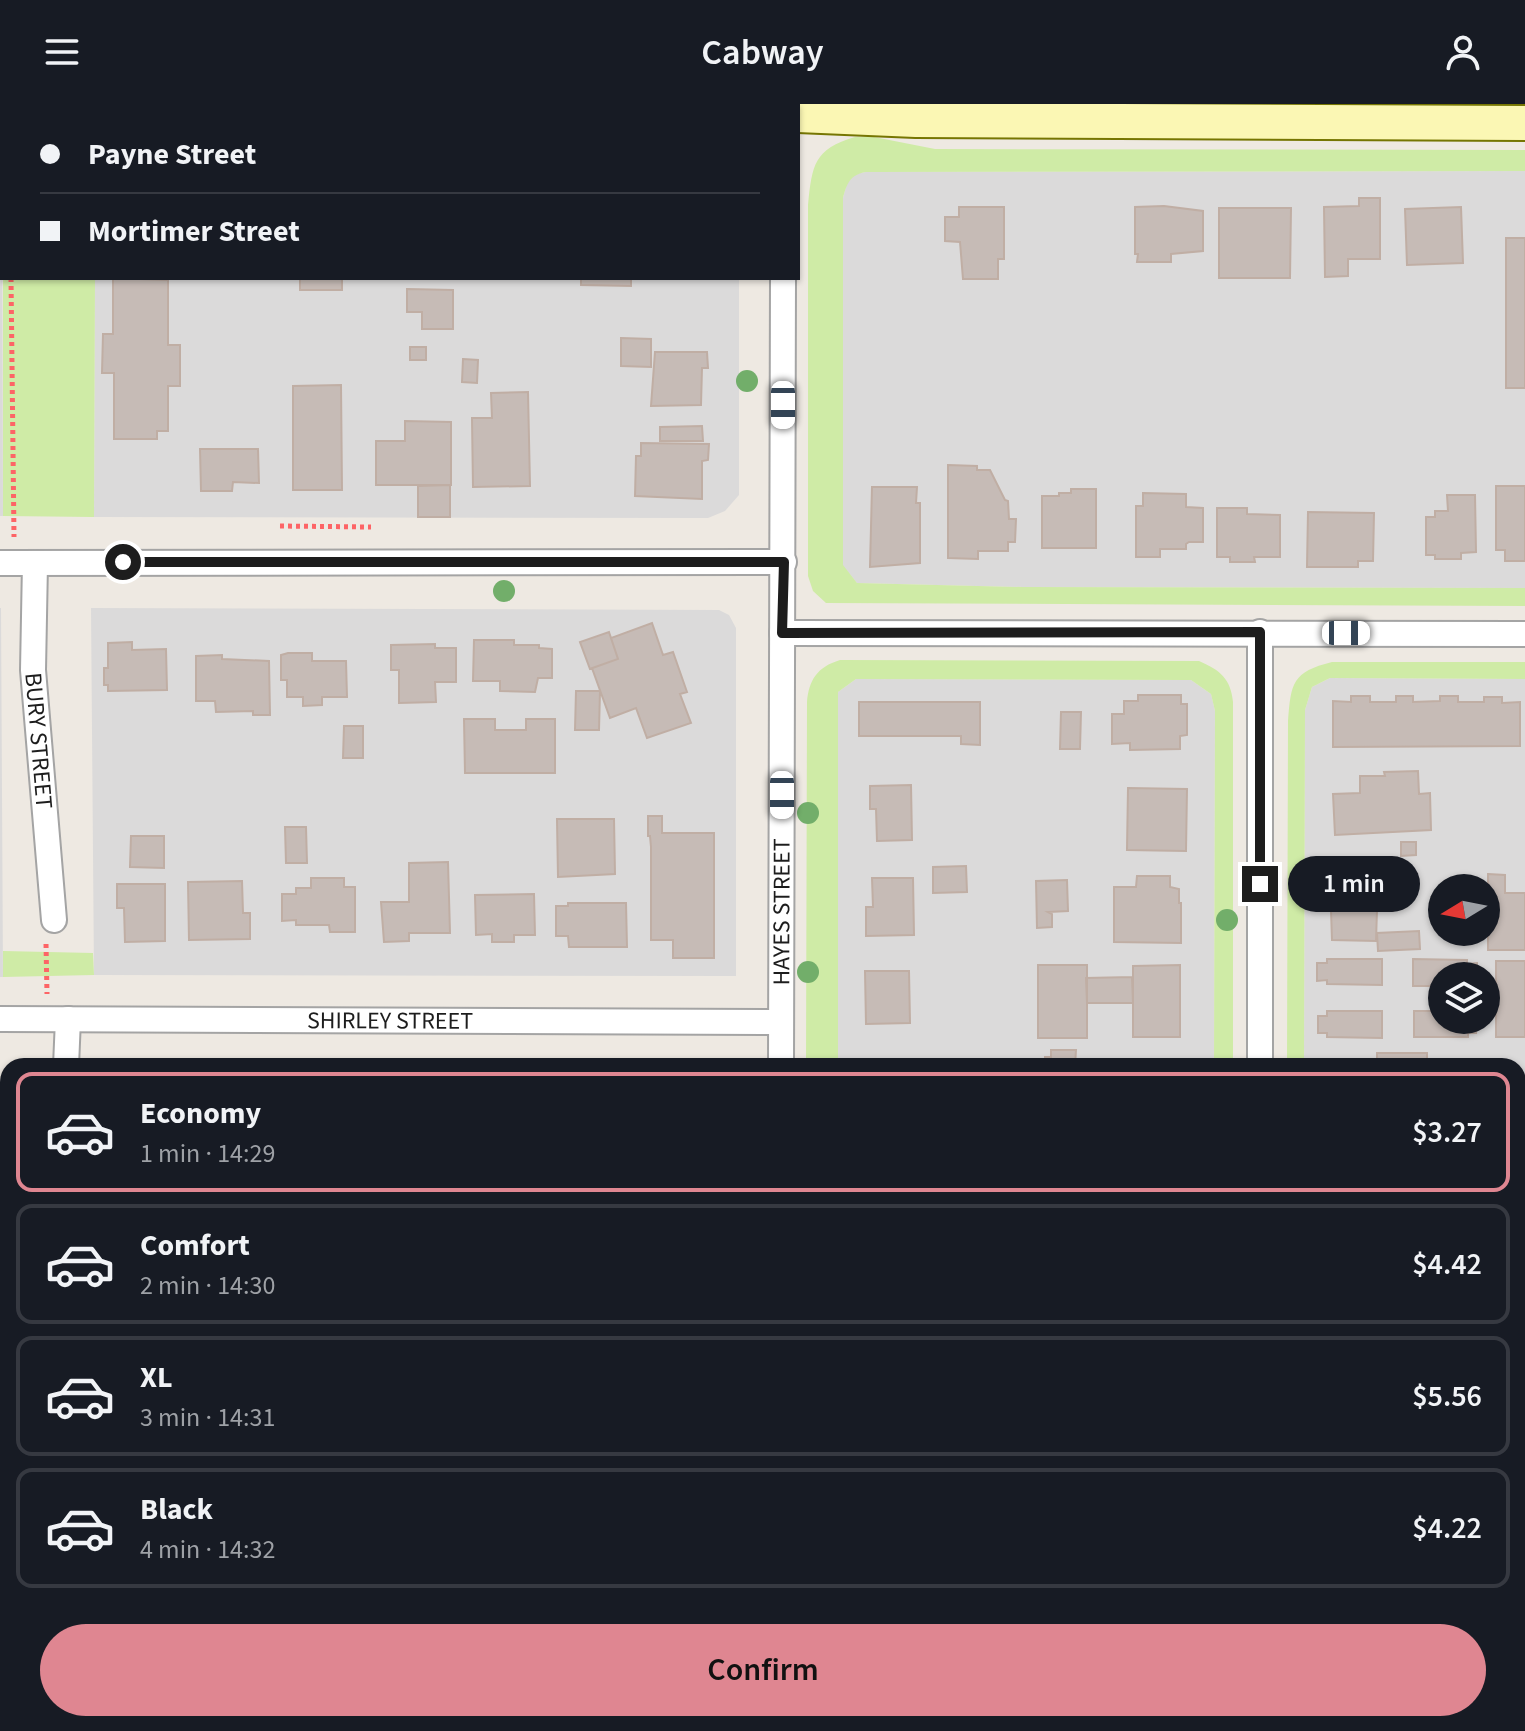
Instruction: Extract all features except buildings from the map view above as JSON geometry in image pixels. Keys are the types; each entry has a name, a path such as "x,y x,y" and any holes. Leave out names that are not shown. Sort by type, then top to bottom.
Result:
{"main road":[{"path":"800,115 916,120 1525,123"}],"street":[{"name":"HAYES STREET","path":"781,1058 783,280"},
{"path":"16,563 784,562"},
{"name":"BURY STREET","path":"16,563 33,670 54,920"},
{"path":"1260,632 1260,1058"},
{"path":"782,633 1525,634"},
{"name":"SHIRLEY STREET","path":"0,1019 781,1022"},
{"path":"66,1058 68,1019"}],"path":[{"path":"11,280 16,563"},
{"path":"280,526 371,527"},
{"path":"54,920 44,950 48,996 68,1019"}],"shaded area":[{"path":"1525,171 1525,588 1023,587 857,583 843,566 843,198 847,183 855,174"},
{"path":"0,280 2,280 3,516 0,516"},
{"path":"95,280 739,280 739,495 725,511 708,518 94,517"},
{"path":"1,608 3,977 0,977"},
{"path":"91,608 719,610 729,615 736,628 736,976 94,975"},
{"path":"1330,678 1525,679 1525,1058 1304,1058 1305,710 1312,687"},
{"path":"856,679 1191,680 1211,694 1215,711 1214,1058 838,1058 838,692"}],"green space":[{"path":"855,137 874,137 935,149 1525,150 1525,171 866,172 856,175 848,184 843,198 843,565 857,583 1023,587 1525,588 1525,606 826,603 813,591 808,576 808,205 811,179 818,160 831,147"},
{"path":"3,280 95,280 94,517 3,516"},
{"path":"840,660 1199,661 1223,676 1230,687 1233,702 1233,1058 1214,1058 1215,711 1211,694 1191,680 856,679 838,692 838,1058 806,1058 807,702 816,675 825,666"},
{"path":"1332,662 1525,662 1525,679 1330,678 1312,687 1305,710 1304,1058 1287,1058 1289,708 1296,681 1319,666"},
{"path":"3,951 93,953 94,975 3,977"}],"route":[{"path":"123,562 784,562 782,633 1260,632 1260,884"}]}
